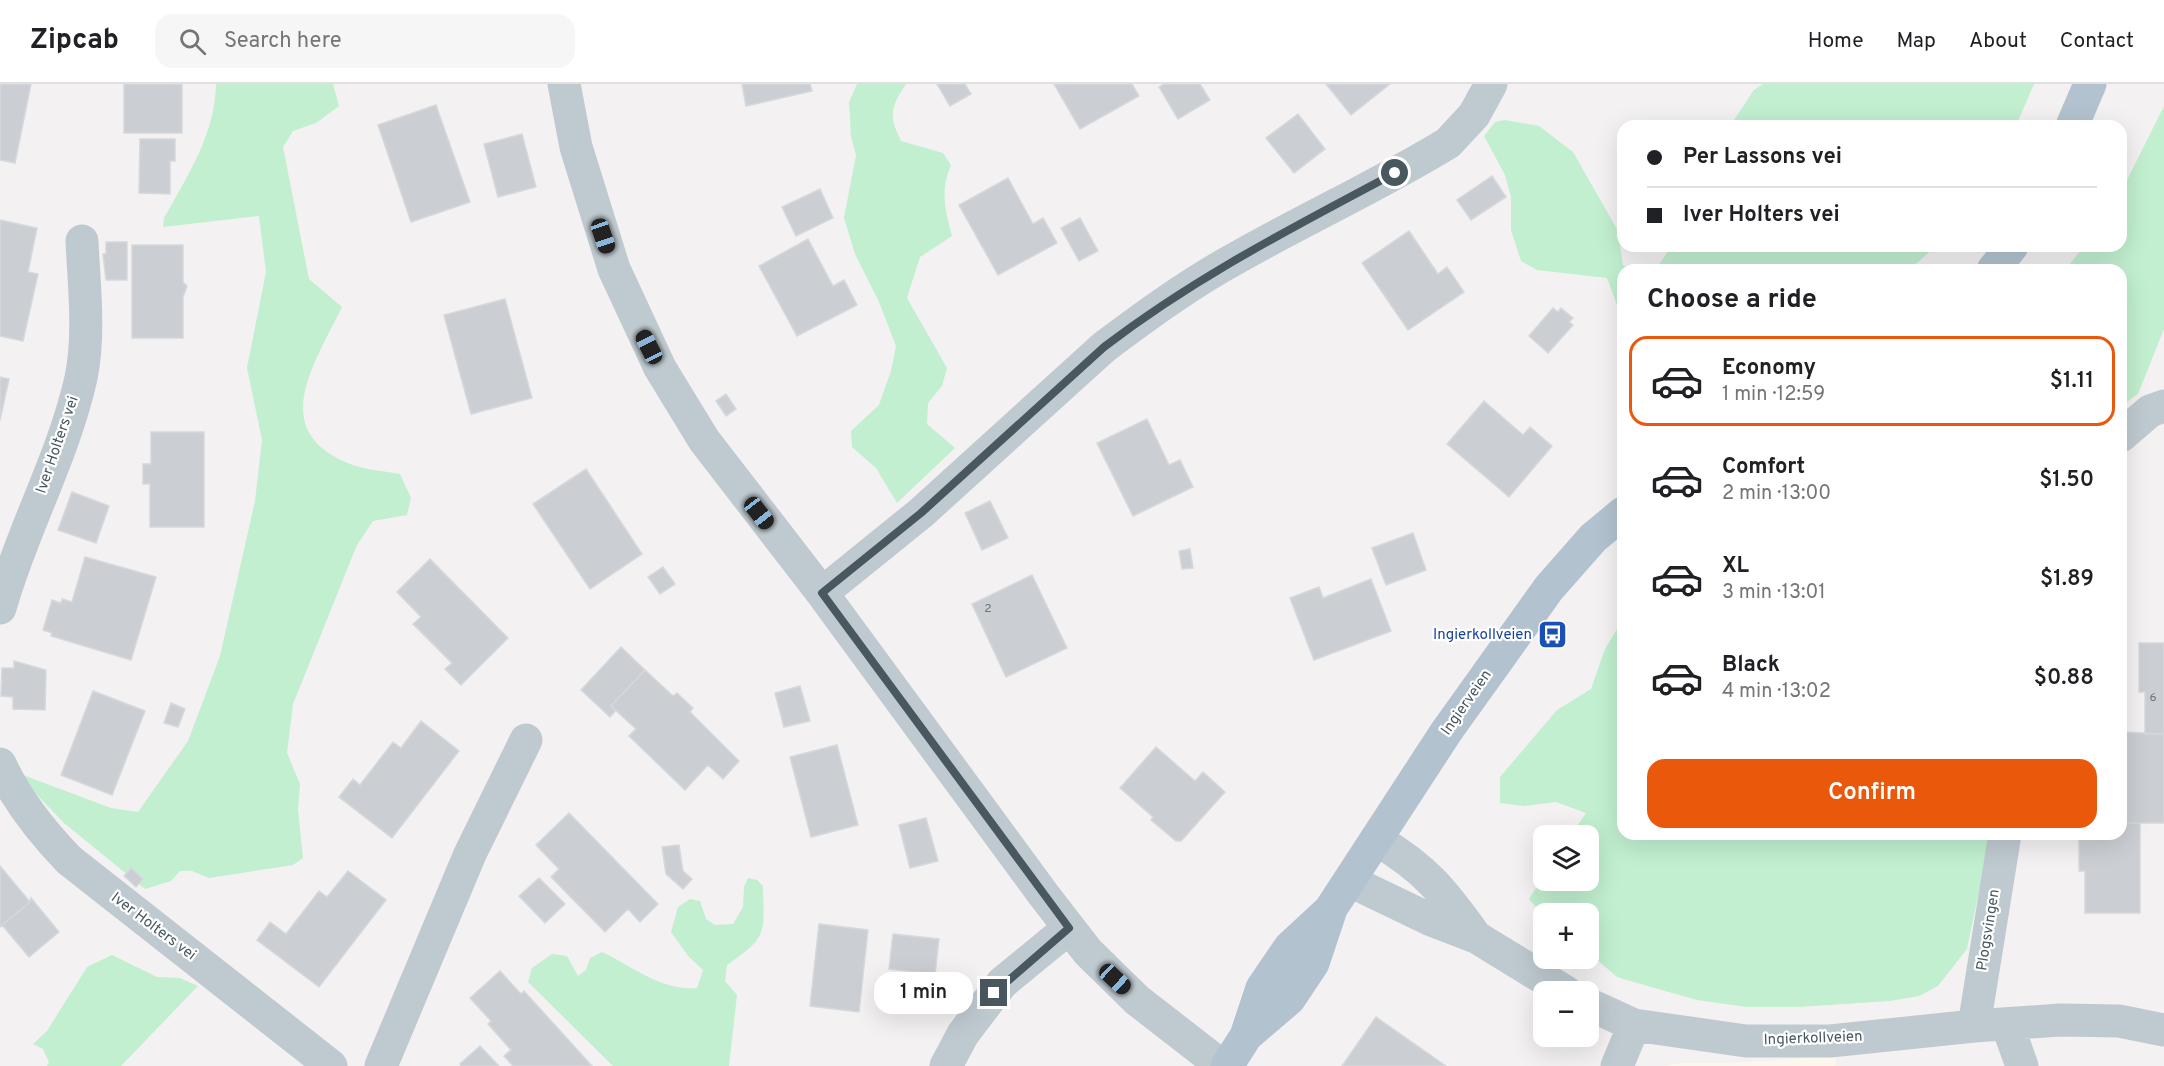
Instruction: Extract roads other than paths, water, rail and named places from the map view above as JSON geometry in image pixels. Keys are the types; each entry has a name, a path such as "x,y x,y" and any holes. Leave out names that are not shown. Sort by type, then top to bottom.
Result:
{"main road":[{"path":"2075,120 2090,84"},
{"path":"1998,264 2007,252"},
{"name":"Ingierveien","path":"1227,1066 1246,1036 1262,988 1290,947 1330,910 1446,732 1529,614 1593,538 1617,518"}],"street":[{"path":"564,84 576,147 600,230 626,298 660,368 704,440 822,593 1088,952 1137,1000 1222,1066"},
{"path":"822,593 921,513 1089,361 1128,329 1172,297 1239,256 1448,143 1474,116 1491,84"},
{"name":"Iver Holters vei","path":"0,608 62,443 81,377 85,329 82,241"},
{"path":"2127,431 2150,411 2164,406"},
{"path":"381,1066 470,854 526,740"},
{"name":"Iver Holters vei","path":"0,764 11,787 43,834 69,860 332,1066"},
{"path":"1377,840 1403,855 1431,878 1476,937"},
{"name":"Plogsvingen","path":"1974,1026 2004,840"},
{"path":"1350,881 1429,919 1476,937 1548,981"},
{"path":"946,1066 963,1034 1002,983 1069,928"},
{"name":"Ingierkollveien","path":"1599,1009 1634,1025 1746,1041 1830,1041 1974,1026 2060,1020 2119,1021 2164,1030"},
{"path":"2007,1024 2022,1066"},
{"path":"1617,1066 1634,1025"}],"place":[{"name":"Ingierkollveien","path":"1553,635"}]}
